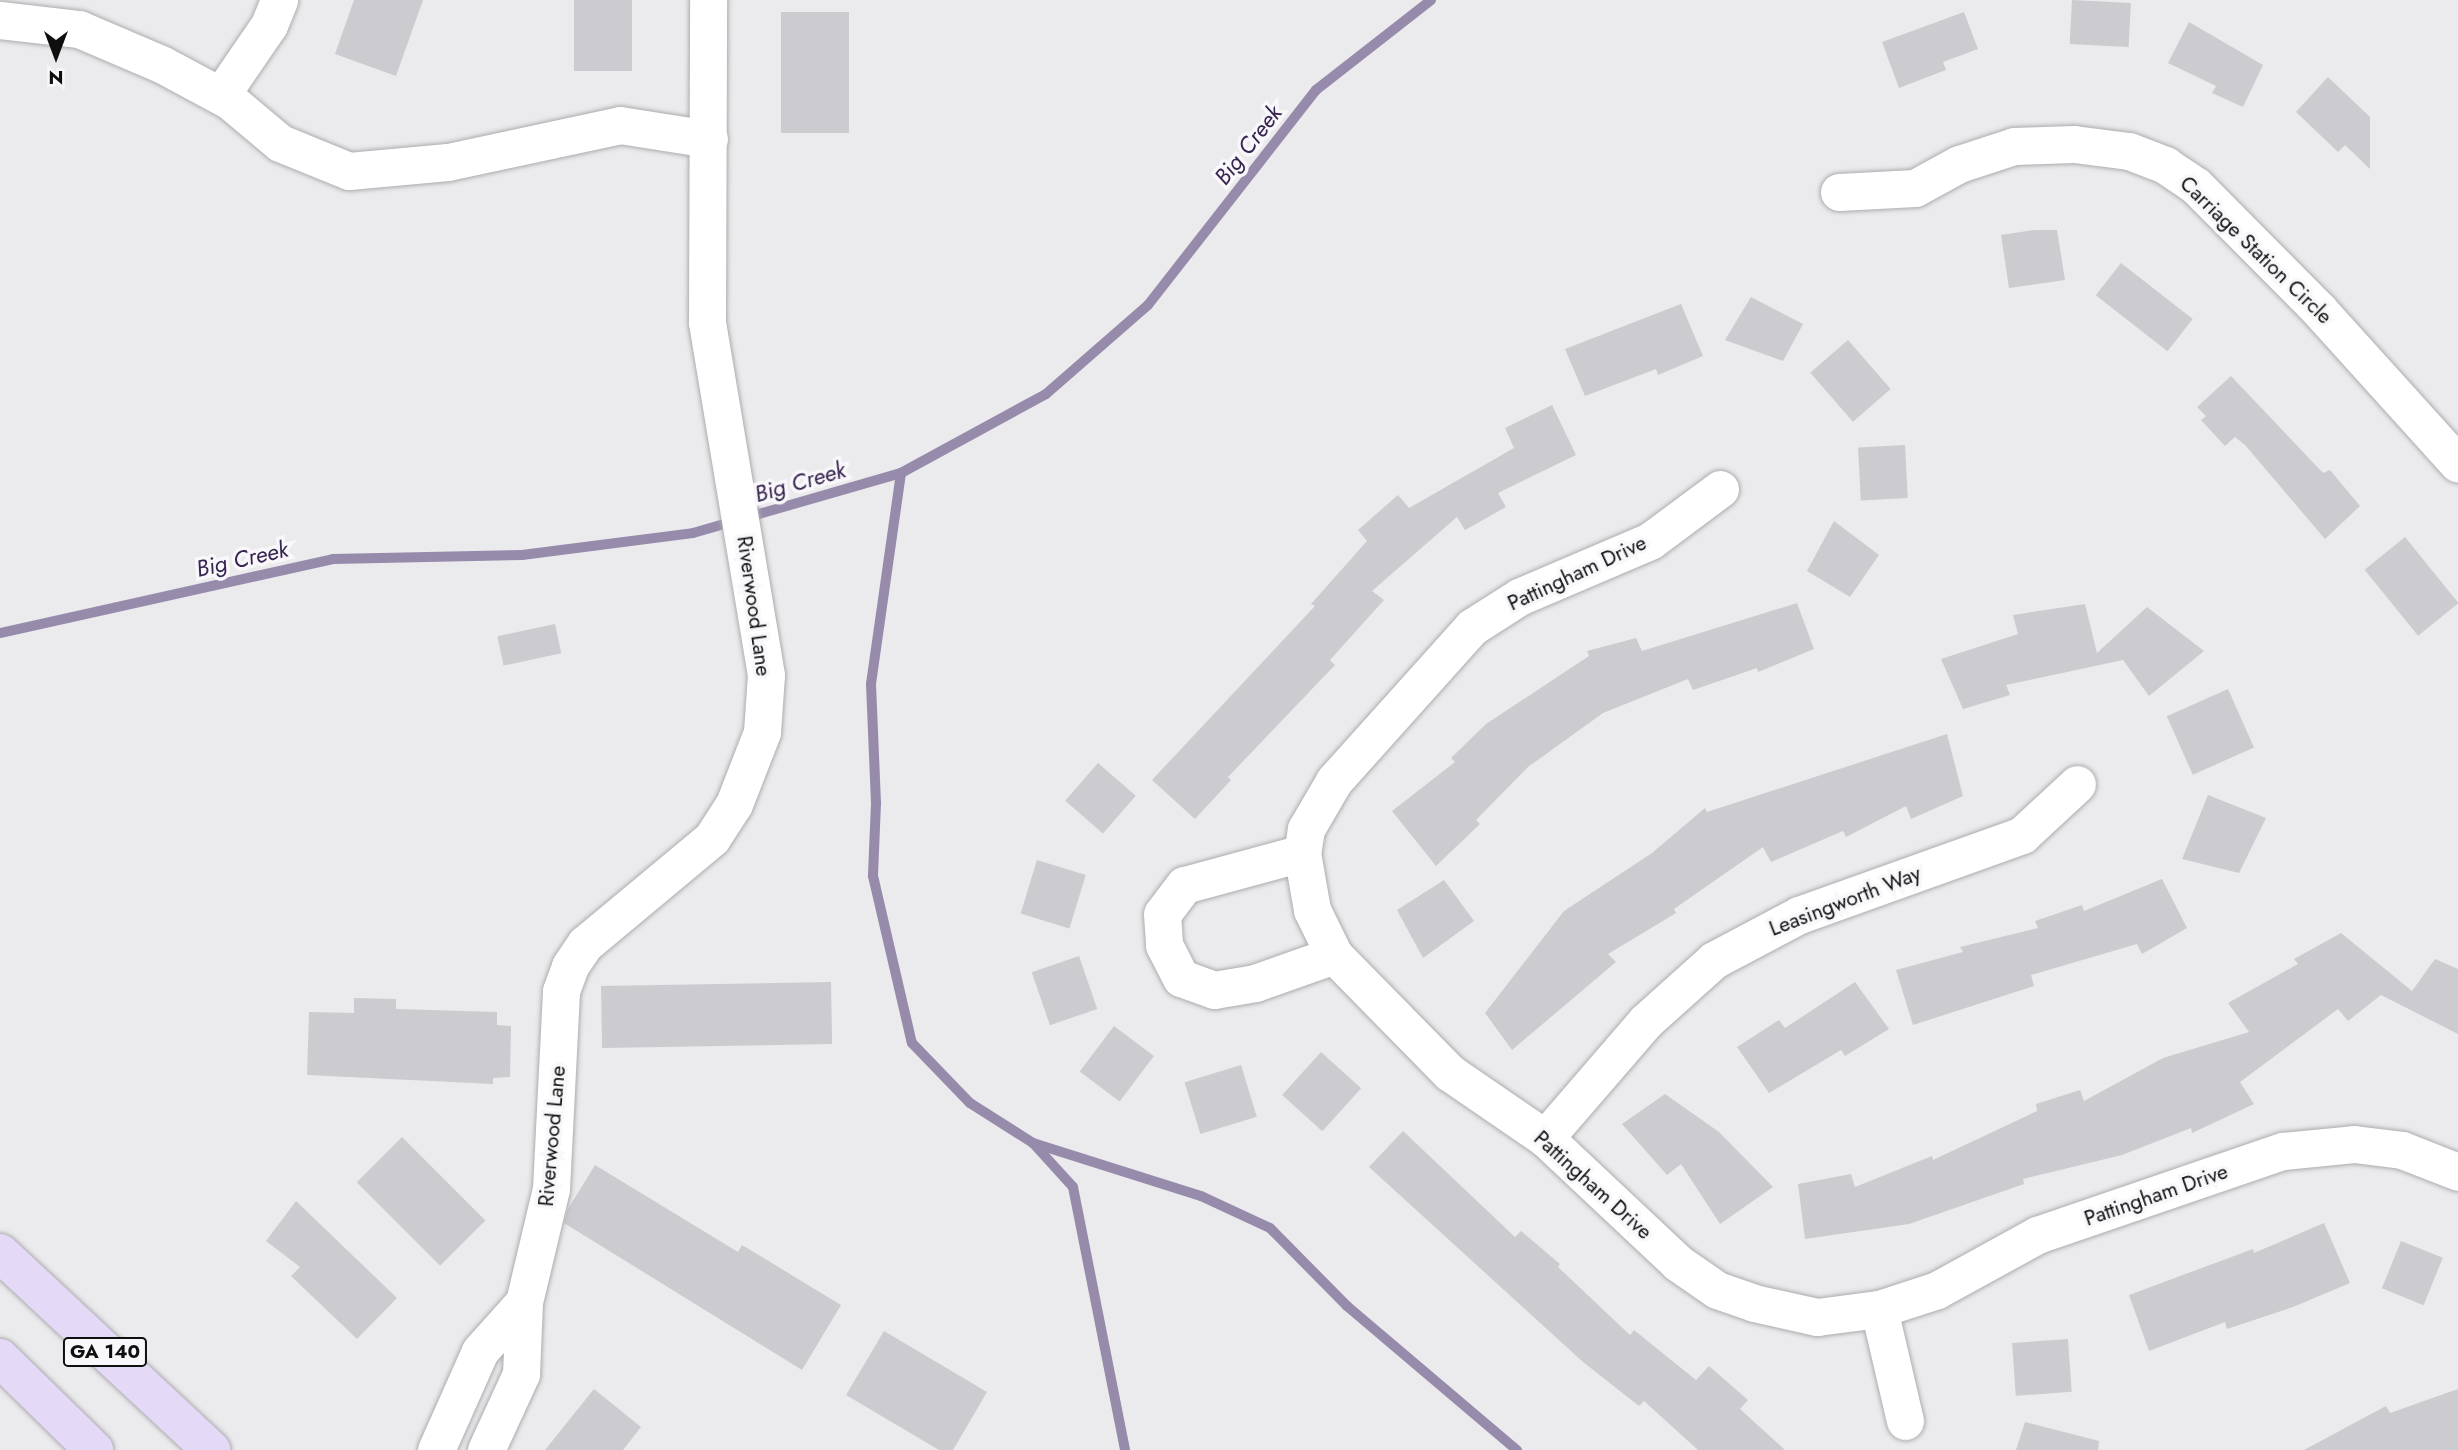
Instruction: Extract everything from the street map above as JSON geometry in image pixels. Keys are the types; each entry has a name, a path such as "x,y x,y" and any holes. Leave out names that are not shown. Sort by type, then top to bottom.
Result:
{"main road":[{"name":"GA 140","path":"0,1253 211,1450"},
{"path":"0,1359 94,1450"}],"street":[{"path":"221,95 269,25 279,0"},
{"name":"Riverwood Lane","path":"486,1450 521,1374 524,1302 551,1189 561,991 585,944 712,838 734,804 762,732 766,675 757,607 707,322 708,0"},
{"path":"0,20 79,29 221,95 280,143 349,172 447,162 620,125 709,139"},
{"name":"Carriage Station Circle","path":"1839,192 1915,188 1959,164 2014,146 2074,144 2129,151 2165,165 2196,187 2319,310 2458,464"},
{"name":"Pattingham Drive","path":"1720,489 1650,541 1519,597 1472,627 1334,781 1306,829 1302,853 1312,910 1334,955 1450,1073 1545,1138 1678,1263 1717,1290 1754,1303 1817,1317 1879,1309 1937,1290 2037,1236 2283,1151 2354,1144 2402,1150 2458,1172"},
{"name":"Leasingworth Way","path":"1545,1138 1629,1039 1675,991 1714,960 1799,915 2022,835 2077,783"},
{"path":"1302,853 1184,885 1162,914 1164,945 1181,978 1214,990 1255,983 1334,955"},
{"name":"Riverwood Lane","path":"436,1450 480,1351 524,1302"},
{"path":"1879,1309 1905,1421"}],"building":[{"path":"354,0 423,0 396,76 335,54"},
{"path":"574,0 632,0 632,71 574,71"},
{"path":"2072,0 2131,3 2129,47 2070,44"},
{"path":"781,12 849,12 849,133 781,133"},
{"path":"1964,12 1978,49 1943,62 1946,70 1899,88 1882,42"},
{"path":"2189,22 2263,65 2243,107 2212,93 2216,86 2168,63"},
{"path":"2328,77 2370,117 2370,169 2345,145 2338,152 2296,112"},
{"path":"2057,230 2065,280 2009,288 2001,235"},
{"path":"2121,263 2193,319 2167,351 2096,295"},
{"path":"1751,297 1803,324 1783,361 1725,340"},
{"path":"1681,304 1703,356 1658,375 1656,369 1585,396 1565,349"},
{"path":"1848,340 1891,389 1853,422 1810,373"},
{"path":"2231,376 2323,473 2330,470 2360,506 2325,539 2245,445 2235,437 2225,446 2201,420 2206,416 2197,407"},
{"path":"1552,405 1576,455 1498,493 1506,507 1465,530 1457,517 1372,591 1384,600 1330,660 1335,665 1228,777 1231,780 1195,819 1152,780 1315,606 1311,604 1367,541 1358,530 1398,495 1409,508 1514,448 1505,428"},
{"path":"1905,445 1908,498 1861,500 1858,447"},
{"path":"1834,521 1879,555 1850,597 1807,571"},
{"path":"2405,537 2458,602 2418,636 2365,570"},
{"path":"1797,603 1814,649 1758,672 1757,668 1693,690 1688,679 1603,713 1528,767 1476,820 1480,824 1436,866 1392,811 1455,762 1451,758 1486,724 1589,656 1587,651 1636,638 1642,651"},
{"path":"2085,604 2097,653 2147,607 2204,651 2149,696 2123,660 2006,685 2010,695 1963,709 1941,659 2018,634 2013,615"},
{"path":"555,624 561,653 504,666 497,636"},
{"path":"2228,689 2254,747 2193,775 2167,716"},
{"path":"1947,734 1963,796 1911,819 1906,806 1846,837 1843,831 1771,862 1763,847 1674,909 1676,913 1608,954 1616,962 1512,1050 1485,1013 1564,911 1652,853 1705,808 1707,812"},
{"path":"1098,763 1136,796 1103,834 1065,801"},
{"path":"2208,795 2266,818 2239,873 2182,859"},
{"path":"1037,860 1086,875 1069,928 1021,914"},
{"path":"2162,879 2187,928 2142,954 2137,944 2031,975 2034,986 1913,1025 1896,970 1963,952 1960,947 2038,928 2035,921 2082,905 2084,911"},
{"path":"1444,880 1474,921 1423,958 1397,910"},
{"path":"2341,933 2412,991 2435,959 2458,969 2458,1034 2381,995 2348,1021 2338,1009 2240,1082 2254,1104 2192,1133 2191,1128 2122,1155 2023,1179 2024,1184 1909,1224 1805,1239 1798,1184 1851,1174 1855,1187 1932,1156 1933,1160 2037,1111 2036,1104 2080,1090 2084,1101 2163,1058 2249,1032 2228,1003 2298,964 2294,959"},
{"path":"1079,956 1097,1009 1050,1025 1032,972"},
{"path":"831,982 832,1044 602,1048 601,986"},
{"path":"1855,982 1889,1029 1845,1056 1841,1050 1769,1093 1737,1047 1779,1020 1785,1028"},
{"path":"354,998 396,999 396,1009 497,1012 497,1025 511,1026 510,1077 493,1078 493,1084 307,1075 309,1012 354,1013"},
{"path":"1114,1026 1154,1056 1120,1102 1080,1072"},
{"path":"1321,1052 1361,1088 1322,1131 1282,1095"},
{"path":"1241,1065 1257,1117 1200,1134 1185,1082"},
{"path":"1665,1094 1719,1132 1773,1187 1720,1224 1681,1164 1667,1175 1622,1124"},
{"path":"1403,1131 1515,1237 1521,1231 1560,1264 1558,1267 1630,1335 1634,1330 1696,1380 1709,1366 1748,1400 1740,1409 1785,1450 1698,1450 1644,1401 1639,1406 1583,1362 1369,1167"},
{"path":"402,1137 485,1220 440,1266 357,1182"},
{"path":"595,1165 738,1252 742,1245 841,1305 802,1370 564,1223 568,1209"},
{"path":"296,1201 397,1298 357,1339 291,1276 300,1267 266,1241"},
{"path":"2324,1223 2350,1283 2293,1307 2227,1329 2225,1322 2149,1351 2129,1295 2253,1249 2254,1253"},
{"path":"2401,1241 2443,1258 2424,1305 2382,1288"},
{"path":"884,1331 987,1392 953,1450 939,1450 846,1395"},
{"path":"2068,1339 2072,1392 2016,1396 2012,1343"},
{"path":"594,1389 641,1427 623,1450 545,1450"},
{"path":"2458,1389 2458,1450 2304,1450 2386,1406 2390,1413"},
{"path":"2025,1422 2099,1441 2098,1450 2016,1450"}],"waterway":[{"name":"Big Creek","path":"0,633 333,559 522,555 693,533 901,473 1046,394 1148,305 1316,90 1431,0"},
{"path":"901,473 871,684 876,803 873,876 912,1043 970,1103 1033,1143 1201,1196 1270,1228 1347,1306 1517,1450"},
{"path":"1033,1143 1073,1187 1125,1450"}]}
